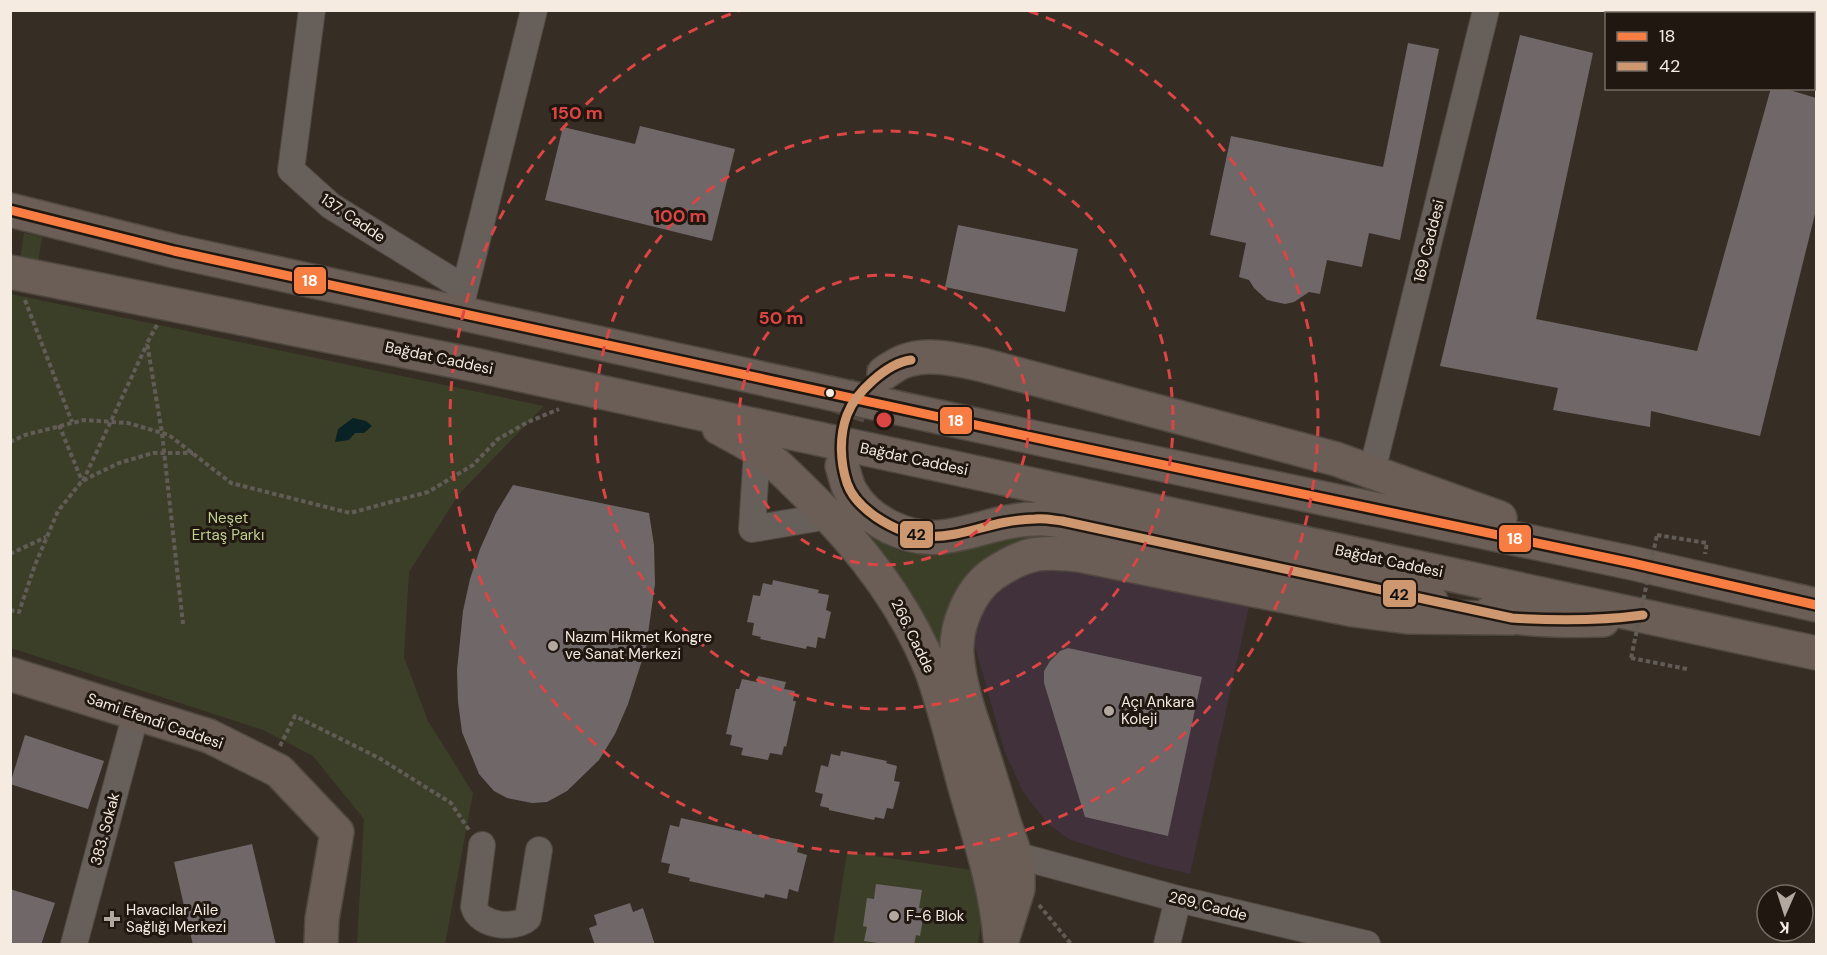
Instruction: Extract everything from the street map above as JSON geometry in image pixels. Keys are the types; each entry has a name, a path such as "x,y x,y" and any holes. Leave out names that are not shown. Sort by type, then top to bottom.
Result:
{"main road":[{"path":"10,210 174,251 461,300 1064,444 1632,563 1816,605"},
{"name":"Bağdat Caddesi","path":"15,273 598,392 1816,653"},
{"path":"884,373 905,361 917,359 941,358 961,361 1336,459 1632,563"},
{"name":"266. Cadde","path":"691,412 757,450 783,470 829,516 869,562 896,599 917,638 931,671 1003,870"},
{"path":"842,466 850,491 864,509 899,531 916,536 939,538 1007,522 1035,519 1062,521 1512,618 1559,621 1608,620 1643,615"},
{"name":"266. Cadde","path":"1001,945 1011,916 969,710 960,678 957,653 966,607 976,590 1010,562 1032,554 1050,552 1079,555 1354,609 1407,617 1512,618"},
{"name":"Sami Efendi Caddesi","path":"10,674 209,736 279,771 337,832 322,919 321,945"}],"street":[{"name":"137. Cadde","path":"312,10 291,170 331,206 461,300"},
{"path":"461,300 534,10"},
{"name":"169 Caddesi","path":"1372,471 1486,10"},
{"path":"1741,10 1755,12"},
{"path":"757,450 752,529 829,516"},
{"name":"383. Sokak","path":"74,945 136,713"},
{"path":"477,840 474,907 476,912 483,920 511,925 522,923 528,918 538,850"},
{"name":"269. Cadde","path":"1003,870 1050,865 1178,899 1281,934 1367,945"},
{"path":"1167,945 1178,899"}],"path":[{"path":"15,273 72,422"},
{"path":"10,610 19,612 35,565 58,511 82,482 147,343 169,303"},
{"path":"147,343 162,433 183,624"},
{"path":"10,442 25,435 84,420 128,423 169,435 231,483 350,513 428,492 473,465 498,439 528,422 598,392"},
{"path":"59,425 82,482"},
{"path":"82,482 119,463 153,453 194,453"},
{"path":"1687,669 1631,658 1657,535 1707,543"},
{"path":"10,554 47,537"},
{"path":"270,767 295,716 379,758 452,803 477,840"},
{"path":"1003,870 1071,945"}],"shaded area":[{"name":"Açı Ankara Koleji","path":"1055,565 1249,607 1190,874 1148,864 1070,840 1048,824 1023,792 1004,750 972,636 978,607 1010,574"}],"green space":[{"path":"24,233 42,237 38,263 20,260"},
{"name":"Neşet Ertaş Parkı","path":"11,294 544,406 459,494 409,572 404,657 428,721 473,793 445,944 357,944 364,819 313,756 263,730 11,648"},
{"path":"863,529 895,549 925,554 955,550 1014,536 1035,536 1069,541 1019,549 946,668"},
{"path":"847,852 972,870 982,918 978,944 833,944"}],"water":[{"path":"353,418 366,421 372,426 364,433 355,433 349,440 335,442 338,429"}],"building":[{"path":"1520,35 1593,53 1536,319 1697,351 1770,90 1790,90 1816,98 1816,210 1760,436 1651,411 1650,427 1553,410 1558,388 1440,366"},
{"path":"1408,43 1439,49 1400,240 1369,233 1362,267 1327,260 1320,294 1309,292 1294,302 1285,304 1267,300 1249,280 1239,277 1246,243 1210,235 1231,136 1383,167"},
{"path":"640,126 735,149 712,241 545,200 563,127 635,144"},
{"path":"958,225 1078,249 1065,312 945,287"},
{"name":"Nazım Hikmet Kongre ve Sanat Merkezi","path":"513,485 649,513 654,545 655,584 646,648 628,704 615,734 599,760 567,791 547,802 532,803 507,798 494,791 479,774 462,732 458,702 457,670 463,611 470,579 496,513"},
{"path":"773,580 819,590 818,593 829,595 826,610 831,612 825,639 818,637 816,648 807,646 806,649 760,639 761,637 752,635 754,623 747,622 753,595 760,596 763,583 772,585"},
{"path":"1068,648 1202,677 1168,836 1085,817 1044,683 1044,671 1050,661 1060,651"},
{"path":"758,676 786,682 784,689 795,691 793,701 796,701 786,747 784,746 782,755 770,753 768,760 741,755 743,748 730,745 732,735 726,734 736,689 739,689 742,679 757,682"},
{"path":"25,735 104,761 88,809 10,784"},
{"path":"841,751 887,761 886,763 897,766 894,781 900,782 893,809 887,808 884,819 875,817 874,820 820,806 823,794 815,792 821,765 828,767 831,754 840,756"},
{"path":"681,818 799,844 797,852 807,855 798,892 789,889 787,899 765,894 764,898 689,881 690,878 668,873 670,864 661,862 670,825 679,827"},
{"path":"252,844 276,945 193,945 174,862"},
{"name":"F-6 Blok","path":"876,884 922,890 919,908 924,909 924,913 920,936 916,935 914,945 864,941 867,927 863,926 867,898 874,899"},
{"path":"10,889 55,903 41,945 19,945 10,942"},
{"path":"630,903 633,912 643,908 655,945 595,945 589,928 597,925 594,915"}],"tunnel":[{"path":"842,466 844,436 849,413 862,393 884,373"}],"transit line":[{"name":"18","path":"10,210 174,251 1064,444 1632,563 1816,605"},
{"name":"42","path":"911,360 902,362 882,373 864,389 847,415 841,449 847,483 858,502 871,514 898,529 918,535 937,536 1013,521 1048,519 1512,618 1578,620 1643,615"}],"place":[{"name":"Nazım Hikmet Kongre ve Sanat Merkezi","path":"553,646"},
{"name":"Açı Ankara Koleji","path":"1109,711"},
{"name":"F-6 Blok","path":"894,916"},
{"name":"Havacılar Aile Sağlığı Merkezi","path":"112,919"}]}
